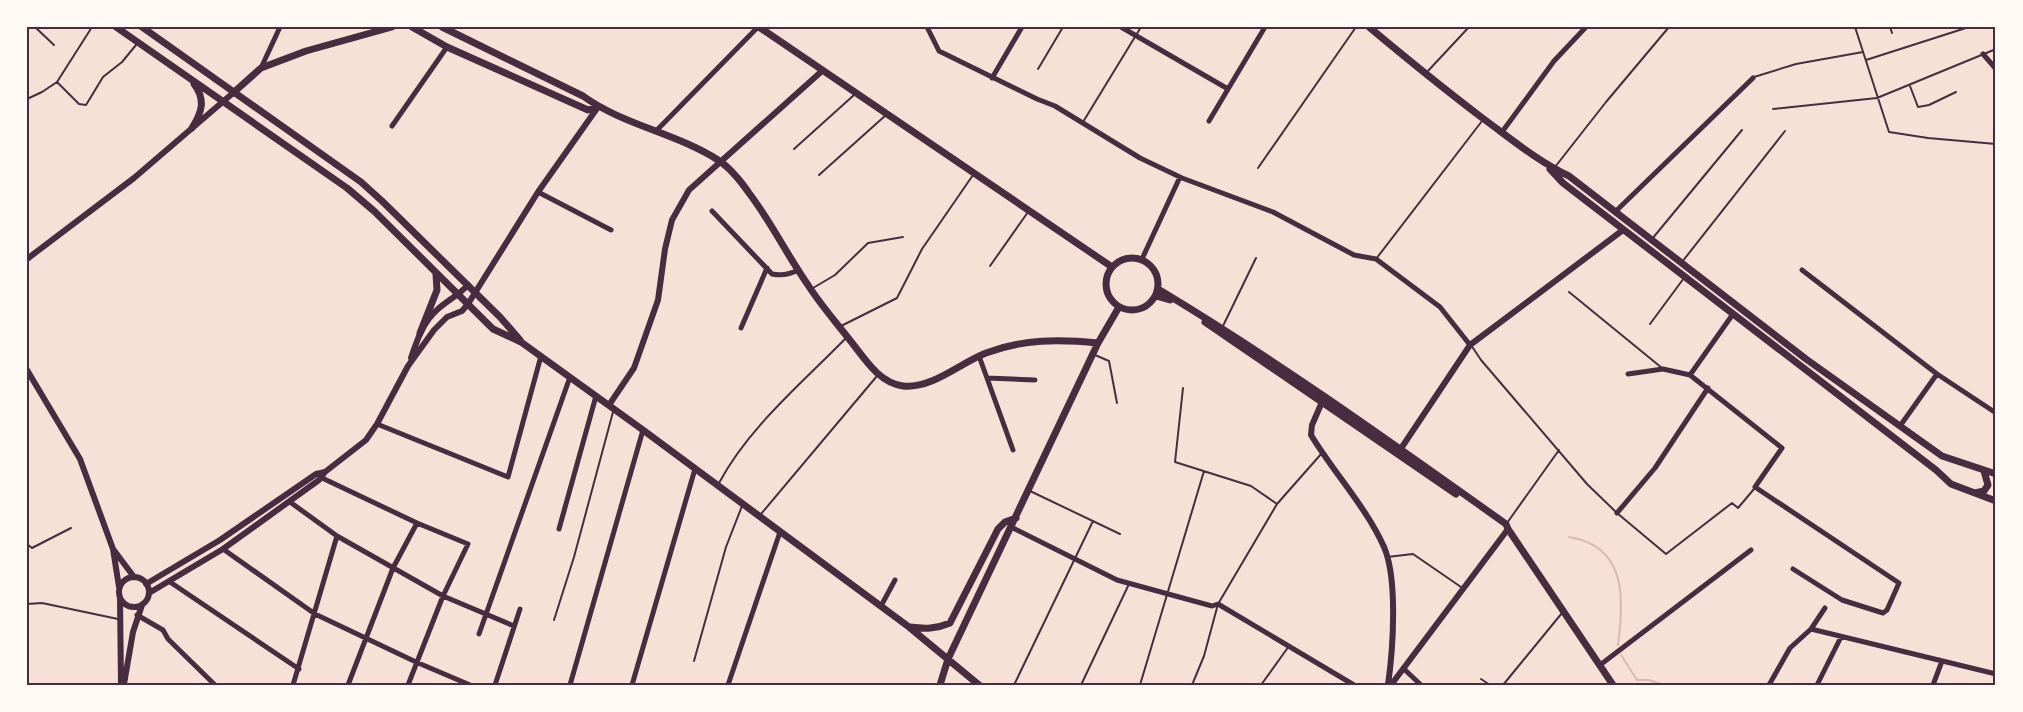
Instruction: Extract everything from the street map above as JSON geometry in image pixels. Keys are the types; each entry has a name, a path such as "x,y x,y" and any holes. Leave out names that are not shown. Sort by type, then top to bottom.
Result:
{"main road":[{"path":"116,27 347,188 374,211 493,329 521,342 612,407 909,627 979,685"},
{"path":"142,27 360,182 468,285 521,342"},
{"path":"233,90 261,68 306,51 392,27"},
{"path":"412,27 447,47 588,110 598,107"},
{"path":"758,27 1112,267"},
{"path":"1369,27 1425,74 1502,132 1550,167 1569,176 1806,359 1942,456 1996,474"},
{"path":"438,42 436,38 438,33 444,28 583,96 598,107 657,130 720,161 749,192 811,290 839,327 879,374 888,381 900,386 912,386 933,380 979,356 1003,348 1053,339 1098,343"},
{"path":"192,128 199,117 202,106 200,93 193,82"},
{"path":"1550,167 1563,183 1936,470 1951,484 1996,501"},
{"path":"374,211 382,201"},
{"path":"1126,258 1142,260 1154,268 1157,275 1157,292 1151,303 1144,308 1127,310 1119,307 1113,302 1106,289 1108,273 1112,267 1126,258"},
{"path":"420,333 437,290 436,274"},
{"path":"1157,292 1222,328 1507,526 1611,684"},
{"path":"1157,292 1399,451"},
{"path":"940,685 948,659 1098,343 1119,307"},
{"path":"1975,493 1984,491 1988,485 1984,471"},
{"path":"909,627 927,630 950,623 998,529 1005,522 1016,518"}],"street":[{"path":"261,68 280,27"},
{"path":"657,130 758,27"},
{"path":"993,78 1022,27"},
{"path":"1121,27 1228,89"},
{"path":"1209,121 1265,27"},
{"path":"1502,132 1554,61 1586,27"},
{"path":"930,29 939,51 1055,106 1140,158 1179,177 1273,212 1354,255 1376,259 1440,307 1470,345"},
{"path":"392,126 447,47"},
{"path":"1983,54 1996,69"},
{"path":"612,407 634,368 658,300 665,249 672,220 690,190 822,71"},
{"path":"1615,212 1753,78"},
{"path":"27,259 134,178 223,102 233,90"},
{"path":"408,366 440,324 452,314 462,311 468,304 538,192 598,107"},
{"path":"1142,260 1179,177"},
{"path":"538,192 611,231"},
{"path":"712,211 772,274 781,276 798,270"},
{"path":"1399,451 1470,345 1623,230"},
{"path":"741,328 767,268"},
{"path":"1802,270 1937,374 1996,413"},
{"path":"146,584 220,540 321,475 359,447 377,424 408,366 420,333 434,312 459,295 468,285"},
{"path":"1690,375 1733,314"},
{"path":"377,424 508,477 541,356"},
{"path":"979,356 1013,450"},
{"path":"1628,374 1663,369 1690,375 1708,388 1782,448 1755,487 1899,583 1887,610 1883,613 1842,600 1793,569"},
{"path":"27,370 80,459 113,549 120,598 123,685"},
{"path":"1900,426 1937,374"},
{"path":"479,634 570,377"},
{"path":"987,378 1035,380"},
{"path":"1617,513 1655,468 1708,388"},
{"path":"559,529 596,396"},
{"path":"1322,402 1312,425 1311,435 1362,509 1387,557 1393,615 1390,685"},
{"path":"570,685 643,430"},
{"path":"632,685 695,470"},
{"path":"123,685 137,615 149,593 223,549 290,502 321,475"},
{"path":"321,475 417,523 468,544 443,596 408,685"},
{"path":"290,502 337,536 443,596 514,626"},
{"path":"348,685 393,568 417,523"},
{"path":"1390,685 1463,589 1507,526"},
{"path":"1011,527 1129,584 1212,606 1218,604 1354,685"},
{"path":"728,685 780,532"},
{"path":"293,685 337,536"},
{"path":"113,549 134,577 143,580 149,593"},
{"path":"223,549 315,614 470,685"},
{"path":"1599,665 1751,550"},
{"path":"119,588 125,580 134,577"},
{"path":"881,606 895,580"},
{"path":"170,582 299,669"},
{"path":"120,598 132,607 142,605"},
{"path":"1769,685 1791,648 1811,629 1825,608"},
{"path":"495,685 520,609"},
{"path":"137,615 163,630 168,639 215,685"},
{"path":"1811,629 1996,674"},
{"path":"1817,685 1841,637"},
{"path":"1933,685 1942,661"},
{"path":"1404,669 1421,685"}],"lane":[{"path":"35,27 54,45"},
{"path":"27,99 57,82 92,27"},
{"path":"1038,69 1063,27"},
{"path":"1083,122 1141,27"},
{"path":"1258,168 1356,27"},
{"path":"1425,74 1469,27"},
{"path":"1550,167 1669,27"},
{"path":"1855,27 1889,132 1996,144"},
{"path":"1890,27 1892,33"},
{"path":"1865,61 1969,27"},
{"path":"57,82 79,104 86,105 103,77 122,62 138,42"},
{"path":"1773,109 1877,98 1996,49"},
{"path":"1753,78 1796,64 1863,52"},
{"path":"1910,85 1918,107 1929,105 1956,92"},
{"path":"794,149 856,93"},
{"path":"819,175 887,114"},
{"path":"1376,259 1484,118"},
{"path":"1652,239 1742,130"},
{"path":"1682,262 1785,131"},
{"path":"839,327 897,298 922,249 974,173"},
{"path":"990,266 1029,211"},
{"path":"811,290 835,275 868,243 903,237"},
{"path":"1222,328 1256,258"},
{"path":"1650,324 1685,277"},
{"path":"1569,292 1663,369"},
{"path":"717,485 729,463 758,428 848,337"},
{"path":"1470,345 1587,484 1617,513 1666,554 1732,503 1738,508 1755,487"},
{"path":"1093,354 1109,362 1117,403"},
{"path":"760,516 879,374"},
{"path":"1184,388 1175,462 1251,486 1277,504"},
{"path":"554,620 574,557 612,407"},
{"path":"1507,526 1559,450"},
{"path":"1192,685 1204,656 1218,604 1277,504 1322,453"},
{"path":"1140,685 1204,471"},
{"path":"1029,490 1120,534"},
{"path":"693,661 726,547 743,503"},
{"path":"1014,685 1093,521"},
{"path":"27,544 32,548 71,528"},
{"path":"1387,557 1413,554 1463,589"},
{"path":"1081,685 1129,584"},
{"path":"27,604 42,603 120,620"},
{"path":"1503,685 1563,611"},
{"path":"1261,685 1288,646"},
{"path":"1481,678 1490,685"}],"waterway":[{"path":"1569,537 1588,542 1602,551 1612,563 1618,577 1620,593 1618,645"},
{"path":"1621,655 1637,680 1649,680 1664,685"}]}
